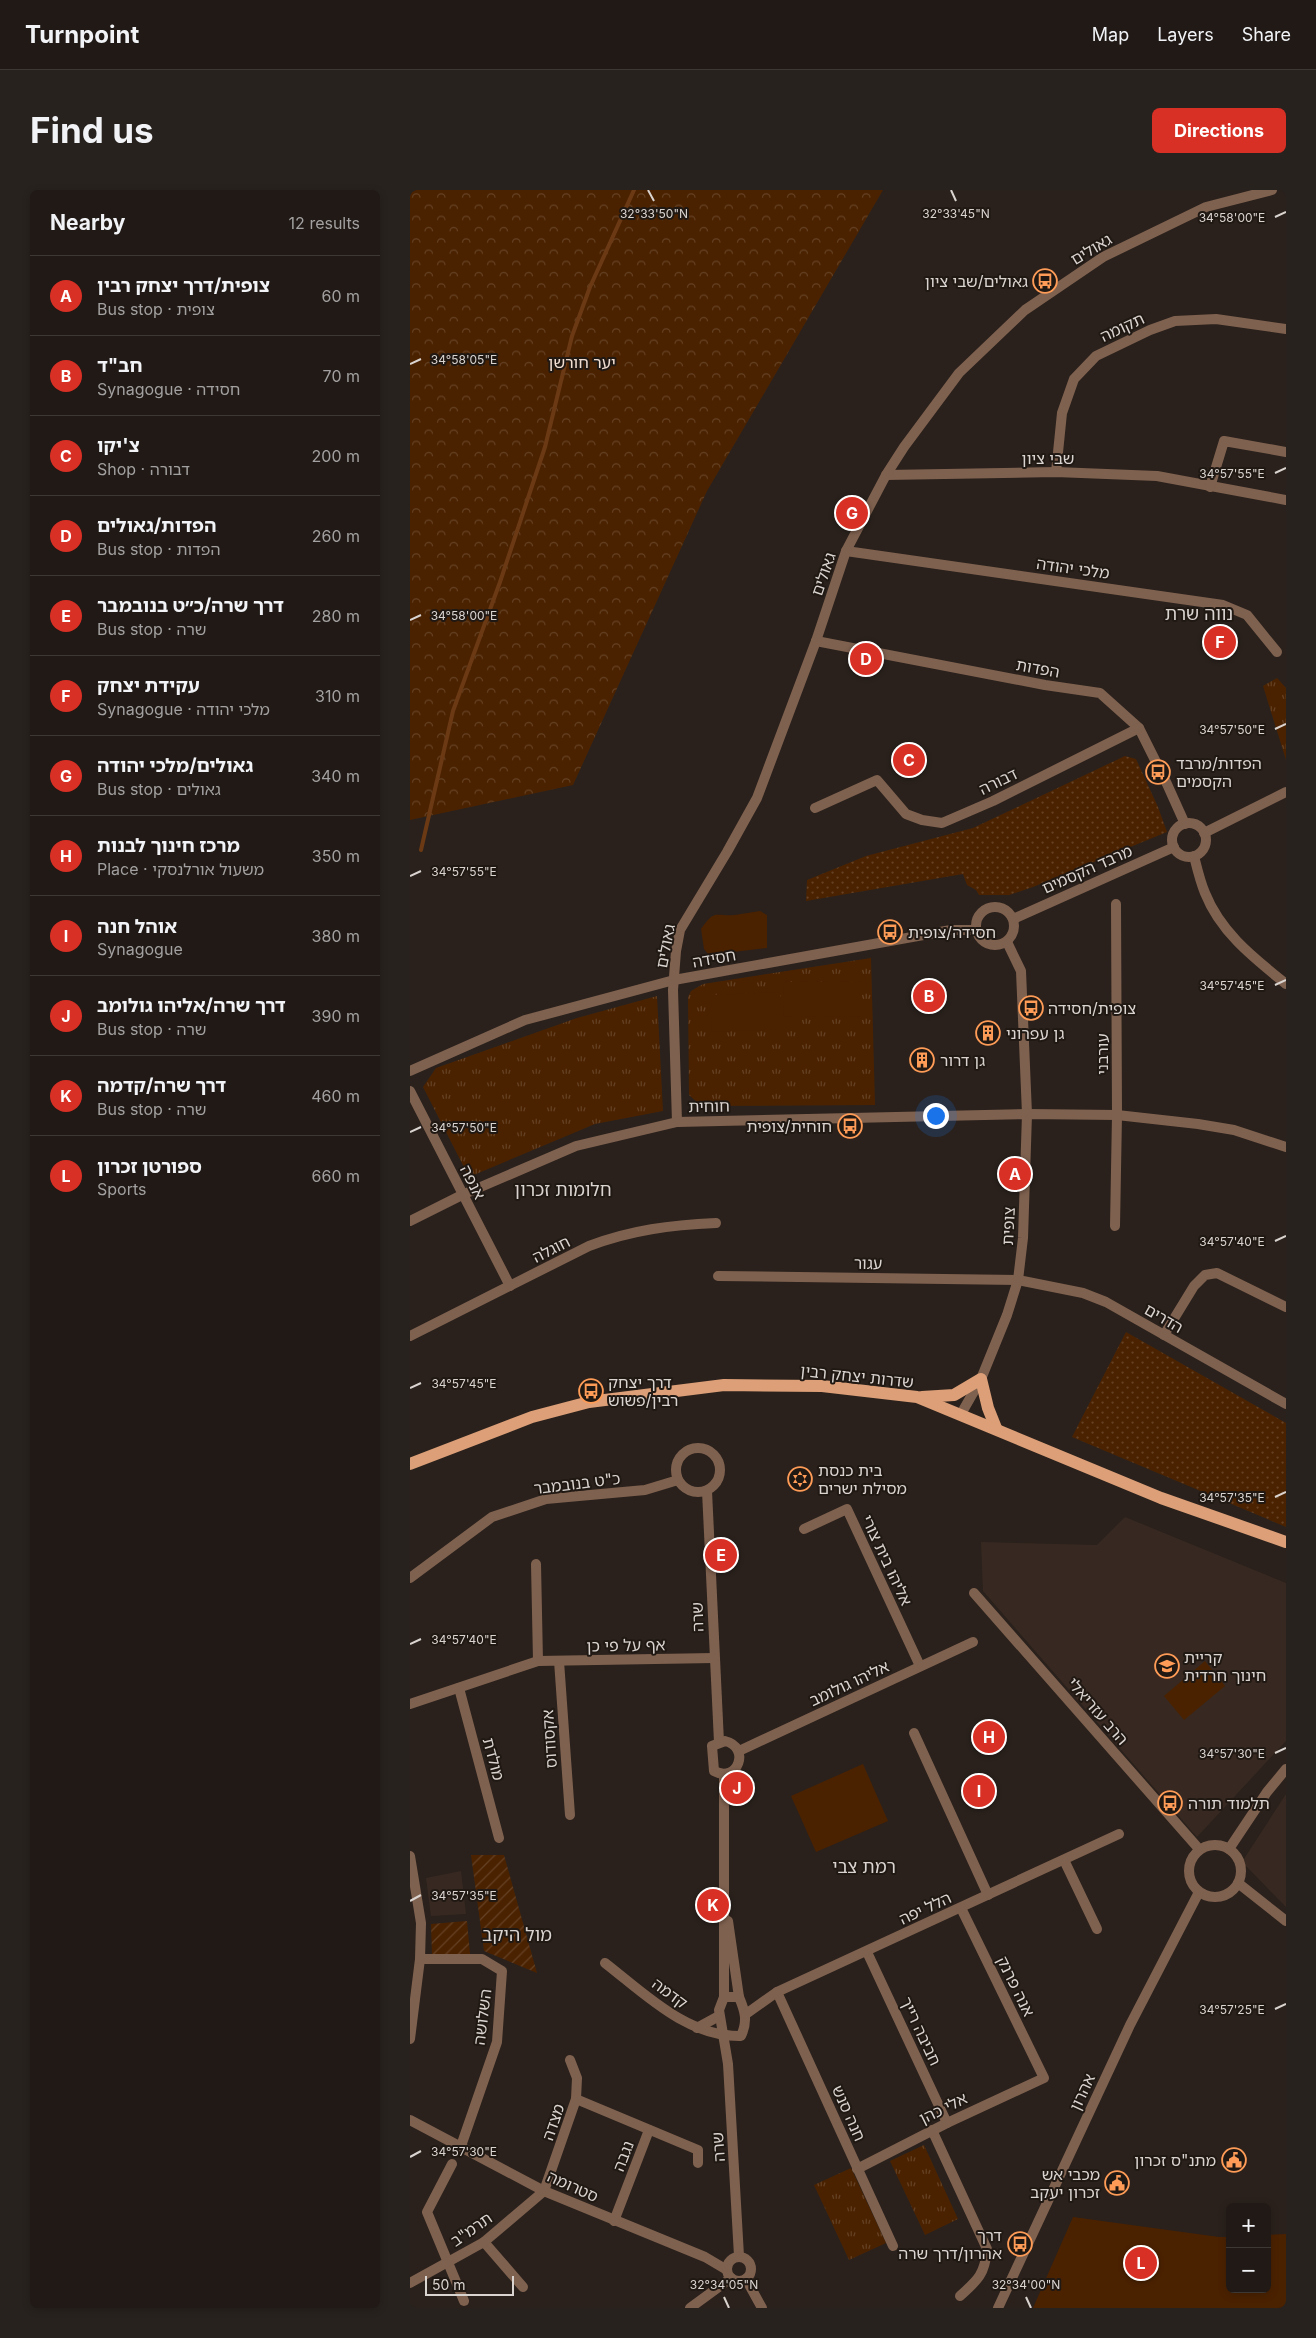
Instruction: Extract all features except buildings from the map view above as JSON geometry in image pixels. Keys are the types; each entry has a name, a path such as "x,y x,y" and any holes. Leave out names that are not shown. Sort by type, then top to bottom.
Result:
{"main road":[{"path":"917,1397 954,1395 981,1379 988,1408 996,1428"},
{"name":"שדרות יצחק רבין","path":"410,1464 532,1417 589,1402 724,1385 822,1386 917,1397 996,1428 1161,1498 1286,1542"}],"street":[{"name":"גאולים","path":"677,1122 674,980 680,930 728,852 756,798 816,641 846,551 886,475 907,442 958,373 1026,310 1103,257 1206,206 1272,190"},
{"name":"תקומה","path":"1056,472 1057,445 1062,413 1074,379 1096,356 1150,330 1175,321 1216,319 1286,329"},
{"path":"1210,487 1224,440 1286,452"},
{"name":"שבי ציון","path":"886,475 1056,472 1157,476 1286,500"},
{"name":"מלכי יהודה","path":"846,551 1222,605 1248,615 1277,652"},
{"name":"הפדות","path":"816,641 1045,685 1100,693 1139,728 1168,784 1184,824"},
{"name":"דבורה","path":"815,808 877,780 906,814 922,820 942,823 993,801 1139,728"},
{"path":"1204,832 1286,792"},
{"path":"1184,824 1198,826 1204,832 1205,844 1199,853 1194,856 1185,856 1174,847 1173,836 1175,830 1184,824"},
{"name":"מרבד הקסמים","path":"1013,919 1174,847"},
{"path":"1194,856 1205,893 1216,915 1230,935 1247,952 1286,984"},
{"name":"עורבני","path":"1114,1226 1117,1115 1116,904"},
{"path":"992,908 1004,909 1013,919 1013,934 1007,942 998,946 986,944 976,930 978,918 986,910 992,908"},
{"name":"חסידה","path":"410,1071 525,1020 674,980 951,930 976,930"},
{"name":"צופית","path":"961,1414 981,1379 1007,1315 1018,1280 1023,1238 1027,1114 1021,971 1007,942"},
{"name":"אנפה","path":"410,1091 510,1286"},
{"path":"1027,1114 1117,1115 1160,1120 1234,1130 1286,1147"},
{"name":"חוחית","path":"410,1221 462,1195 576,1146 677,1122 1027,1114"},
{"name":"חוגלה","path":"410,1336 589,1246 620,1234 685,1225 716,1223"},
{"path":"1164,1335 1194,1286 1205,1275 1217,1273 1286,1307"},
{"name":"עגור","path":"718,1276 1018,1280"},
{"name":"הדרים","path":"1018,1280 1083,1293 1106,1302 1286,1404"},
{"path":"691,1449 706,1449 718,1458 720,1473 713,1486 707,1490 700,1492 688,1490 678,1480 676,1465 684,1452 691,1449"},
{"name":"כ\"ט בנובמבר","path":"410,1578 492,1517 546,1499 645,1490 678,1480"},
{"name":"שרה","path":"707,1490 719,1742"},
{"name":"אליהו בית צורי","path":"804,1529 847,1510 920,1666"},
{"path":"536,1564 538,1661"},
{"name":"הרב עזריאלי","path":"974,1593 1199,1849"},
{"name":"אליהו גולומב","path":"739,1751 973,1642"},
{"name":"אף על פי כן","path":"410,1704 538,1661 714,1658"},
{"name":"אקסודוס","path":"559,1661 570,1815"},
{"name":"מולדת","path":"459,1688 499,1838"},
{"path":"914,1733 988,1896"},
{"path":"719,1742 728,1742 739,1751 738,1767 734,1771 724,1775 714,1772 712,1746 719,1742"},
{"path":"1229,1849 1267,1792 1286,1768"},
{"path":"697,2028 719,2016 720,2004 724,1997 724,1775"},
{"name":"הלל יפה","path":"746,2014 777,1992 1119,1834"},
{"path":"1214,1844 1229,1849 1235,1854 1241,1868 1238,1883 1232,1890 1216,1897 1199,1892 1190,1878 1188,1870 1194,1855 1199,1849 1214,1844"},
{"path":"410,1856 421,1924 420,1959 410,2039"},
{"path":"1064,1860 1097,1929"},
{"path":"1238,1883 1286,1921"},
{"name":"אהרון","path":"998,2308 1130,2025 1199,1892"},
{"path":"723,2037 741,2036 746,2014 739,1997 733,1947 724,1899"},
{"name":"אנה פרנק","path":"961,1908 1044,2078"},
{"name":"חביבה רייך","path":"867,1952 947,2123"},
{"name":"השלושה","path":"420,1959 482,1959 502,1971 497,2042 461,2146"},
{"name":"קדמה","path":"605,1963 675,2017 697,2028 723,2037"},
{"name":"חנה סנש","path":"777,1992 893,2246"},
{"path":"724,1997 739,1997"},
{"name":"שרה","path":"719,2016 728,2064 739,2256"},
{"name":"מצדה","path":"544,2191 576,2099 577,2078 570,2060"},
{"name":"אלי כהן","path":"857,2169 932,2130 1044,2078"},
{"path":"576,2099 698,2150 698,2163"},
{"name":"סטרומה","path":"410,2120 544,2191 706,2257 729,2274"},
{"name":"נגבה","path":"614,2221 649,2130"},
{"path":"932,2130 987,2249 986,2266 975,2282 960,2296"},
{"path":"452,2164 427,2212 464,2301"},
{"name":"תרמ\"ב","path":"410,2283 484,2242 544,2191"},
{"path":"484,2242 523,2287"},
{"path":"690,2308 729,2274 729,2263 739,2256 747,2259 751,2265 751,2273 746,2279 738,2281 729,2274"},
{"path":"746,2279 762,2308"}],"shaded area":[{"name":"קריית חינוך חרדית","path":"1125,1517 1286,1583 1286,1741 1197,1837 983,1591 981,1542 1097,1545"},
{"path":"1286,1794 1286,1907 1242,1862"},
{"path":"461,1871 466,1914 431,1916 426,1878"}],"green space":[{"name":"יער חורשן","path":"410,190 883,190 707,491 573,785 410,820"},
{"path":"1277,678 1286,688 1286,760 1263,686"},
{"path":"1125,756 1136,759 1167,832 1009,895 979,895 976,890 967,885 963,874 806,901 807,880 866,856 973,828"},
{"path":"760,911 767,915 767,948 709,955 704,949 701,929 710,918 716,915 735,915"},
{"path":"871,958 875,1105 701,1106 689,1095 688,997 691,991 703,984"},
{"path":"862,981 862,1016 784,1017 783,982"},
{"path":"780,992 781,1029 712,1032 711,995"},
{"path":"657,996 663,1111 595,1124 469,1177 423,1087 436,1068 577,1018"},
{"path":"1126,1332 1286,1423 1286,1527 1072,1437"},
{"path":"1205,1661 1225,1686 1184,1720 1164,1696"},
{"path":"863,1764 888,1821 816,1852 791,1796"},
{"path":"471,1855 504,1855 537,1973 484,1951"},
{"path":"467,1921 470,1954 432,1954 431,1924"},
{"path":"924,2145 958,2219 925,2235 890,2161"},
{"path":"851,2168 886,2243 849,2260 814,2185"},
{"path":"1073,2217 1226,2237 1226,2293 1271,2293 1271,2235 1286,2234 1286,2308 1033,2308"}],"waterway":[{"path":"421,850 453,711 500,582 545,447 572,336 590,287 634,190"}],"place":[{"name":"גאולים/שבי ציון","path":"1045,281"},
{"name":"גאולים/מלכי יהודה","path":"852,513"},
{"name":"עקידת יצחק","path":"1220,642"},
{"name":"הפדות/גאולים","path":"866,659"},
{"name":"צ'יקו","path":"909,760"},
{"name":"הפדות/מרבד הקסמים","path":"1158,772"},
{"name":"חסידה/צופית","path":"890,932"},
{"name":"חב\"ד","path":"929,996"},
{"name":"צופית/חסידה","path":"1031,1008"},
{"name":"גן עפרוני","path":"988,1033"},
{"name":"גן דרור","path":"922,1060"},
{"name":"חוחית/צופית","path":"850,1126"},
{"name":"צופית/דרך יצחק רבין","path":"1015,1174"},
{"name":"דרך יצחק רבין/פשוש","path":"591,1391"},
{"name":"בית כנסת מסילת ישרים","path":"800,1479"},
{"name":"דרך שרה/כ״ט בנובמבר","path":"721,1555"},
{"name":"קריית חינוך חרדית","path":"1167,1666"},
{"name":"מרכז חינוך לבנות","path":"989,1737"},
{"name":"דרך שרה/אליהו גולומב","path":"737,1788"},
{"name":"אוהל חנה","path":"979,1791"},
{"name":"תלמוד תורה","path":"1170,1803"},
{"name":"דרך שרה/קדמה","path":"713,1905"},
{"name":"מתנ\"ס זכרון","path":"1234,2160"},
{"name":"מכבי אש זכרון יעקב","path":"1117,2183"},
{"name":"דרך אהרון/דרך שרה","path":"1020,2244"},
{"name":"ספורטן זכרון","path":"1141,2263"}],"district":[{"name":"נווה שרת","path":"1199,613"},
{"name":"חלומות זכרון","path":"563,1189"},
{"name":"רמת צבי","path":"864,1866"},
{"name":"מול היקב","path":"517,1934"}]}
